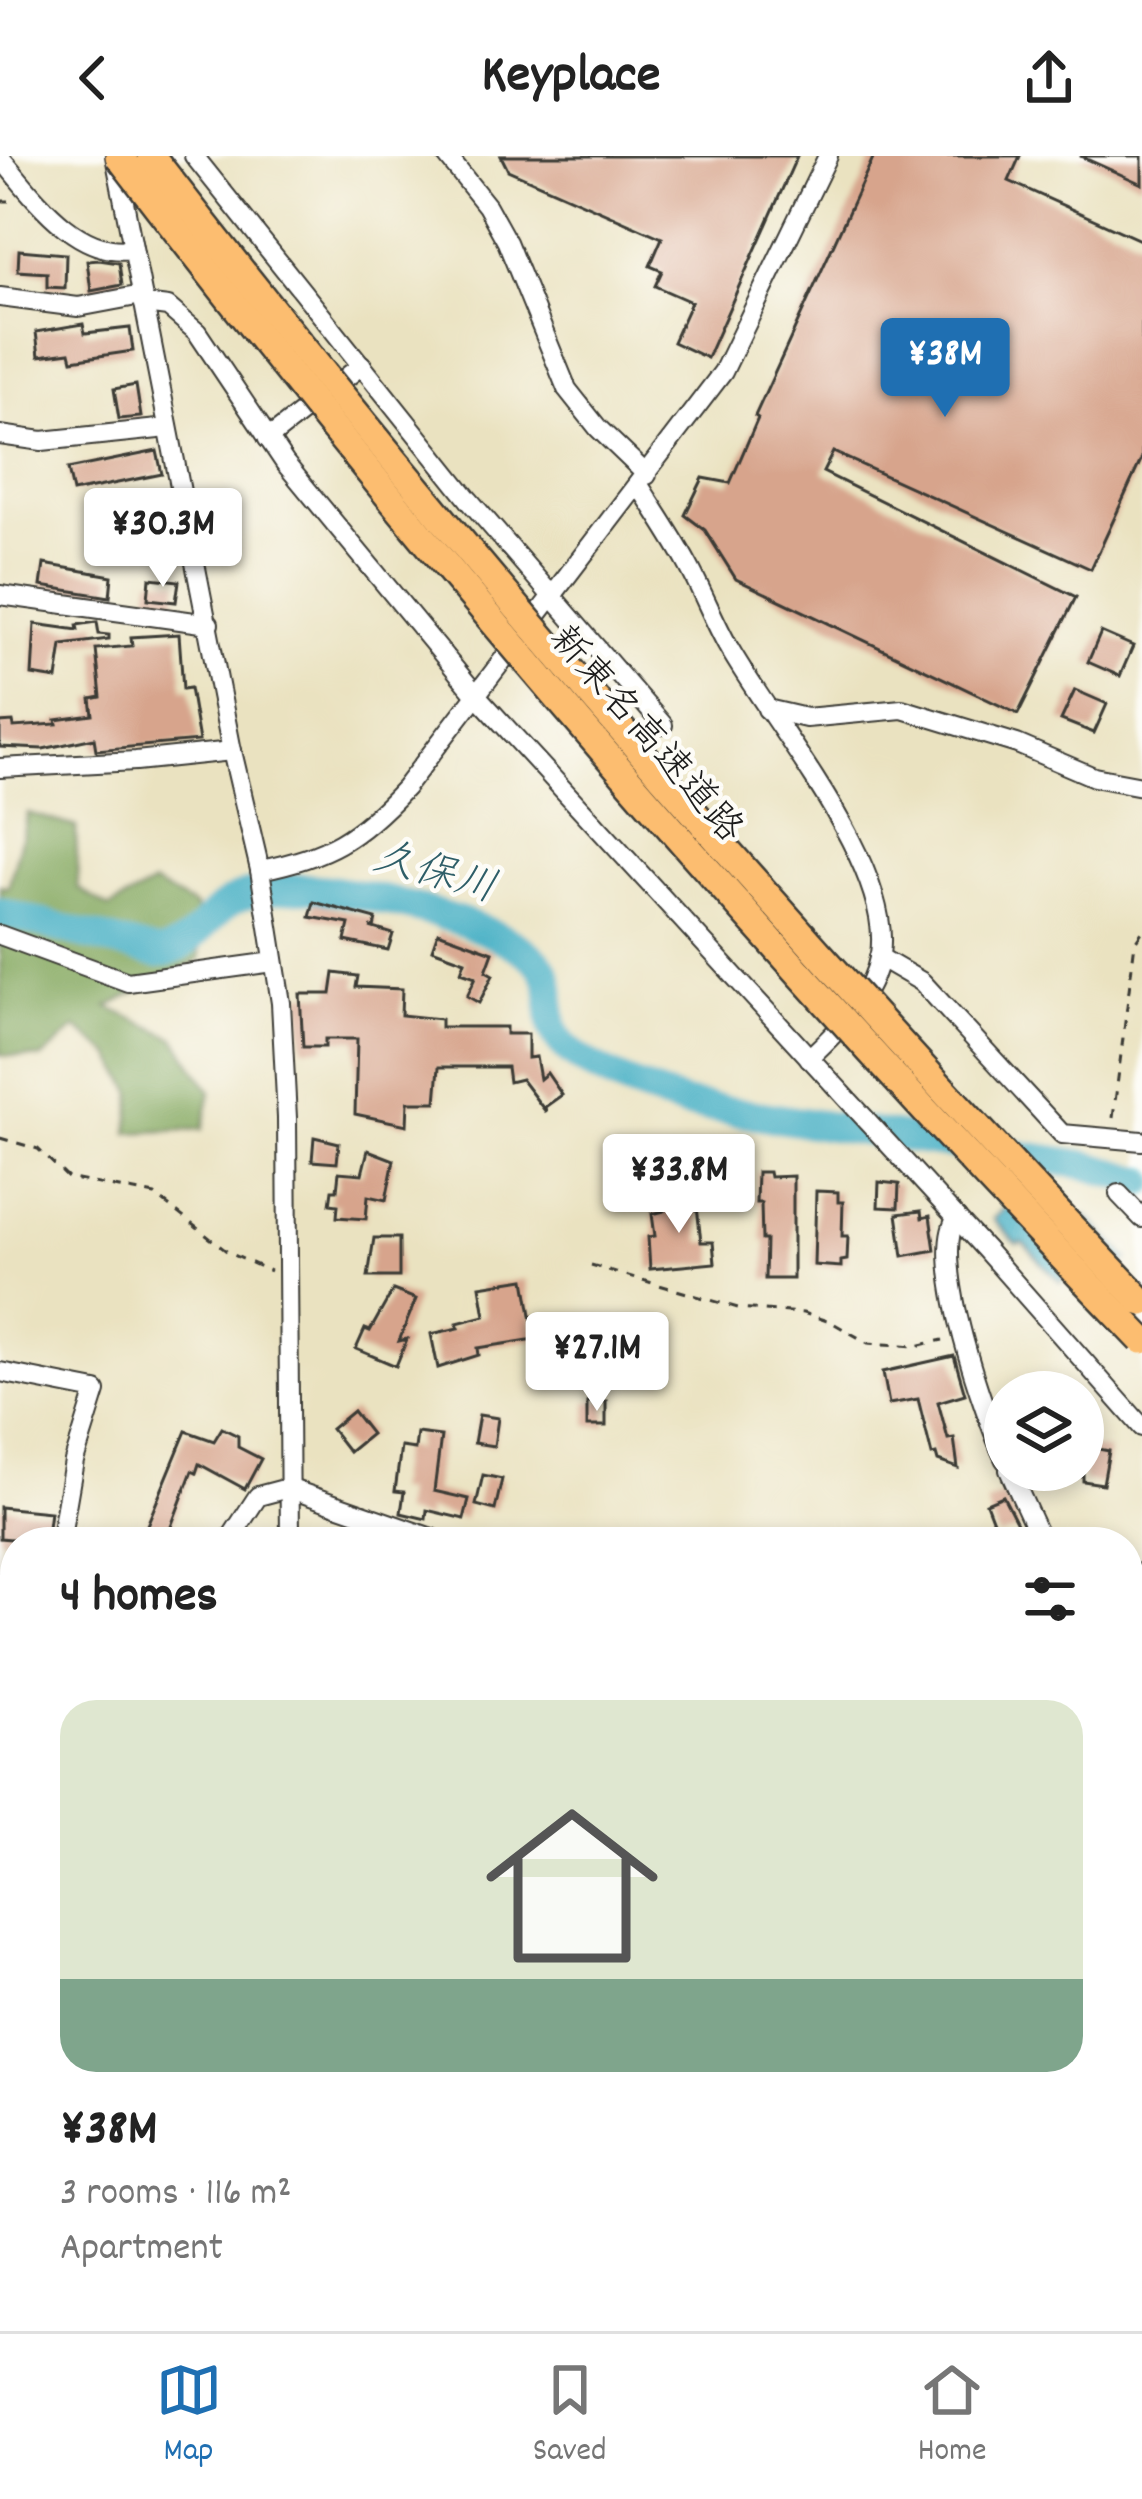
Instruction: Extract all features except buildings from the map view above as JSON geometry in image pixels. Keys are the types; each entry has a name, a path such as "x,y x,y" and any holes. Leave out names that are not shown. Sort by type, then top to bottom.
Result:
{"highway":[{"name":"新東名高速道路","path":"117,156 437,554 595,741 818,994 1142,1340"},
{"name":"新東名高速道路","path":"151,156 460,541 837,973 1142,1302"}],"street":[{"path":"117,156 260,874 281,1004 289,1527"},
{"path":"194,156 553,599 663,725"},
{"path":"446,156 487,206 507,242 567,389 643,480 767,709 824,794 864,874 880,928 879,957 850,1016 808,1058"},
{"path":"260,874 345,844 405,788 478,697 723,372 828,156"},
{"path":"0,157 39,203 69,229 107,251 133,249"},
{"path":"0,297 78,307 143,299 187,321 212,351 268,440 478,697 958,1218 1142,1427"},
{"path":"268,440 362,365"},
{"path":"0,435 42,441 168,428"},
{"path":"0,595 209,624"},
{"path":"767,709 806,718 902,709 1017,744 1094,777 1142,786"},
{"path":"0,768 232,751"},
{"path":"0,935 128,982 274,962"},
{"path":"879,957 922,982 1062,1134 1142,1141"},
{"path":"1118,1194 1142,1218"},
{"path":"958,1218 950,1230 948,1251 963,1336 984,1412"},
{"path":"0,1372 96,1390 74,1461 63,1527"},
{"path":"238,1527 258,1496 288,1489 399,1527"},
{"path":"1019,1491 1035,1527"}],"path":[{"path":"1109,1137 1135,943 1142,932"},
{"path":"0,1138 38,1149 68,1178 154,1196 229,1253 288,1279"},
{"path":"591,1265 737,1308 803,1313 868,1343 916,1346 963,1336"}],"green space":[{"path":"28,813 76,827 78,888 109,908 154,884 196,907 200,959 108,1007 175,1038 211,1092 203,1129 128,1133 133,1093 111,1055 76,1028 42,1058 0,1055 0,885 8,888"}],"water":[{"path":"1020,1194 1032,1196 1061,1239 1086,1215 1129,1259 1109,1278 1086,1254 1060,1282 993,1219"}],"waterway":[{"name":"久保川","path":"0,912 158,954 184,944 233,900 255,893 312,888 405,905 472,925 525,952 547,975 553,1028 560,1041 590,1065 652,1093 685,1104 1085,1165 1142,1181"}]}
